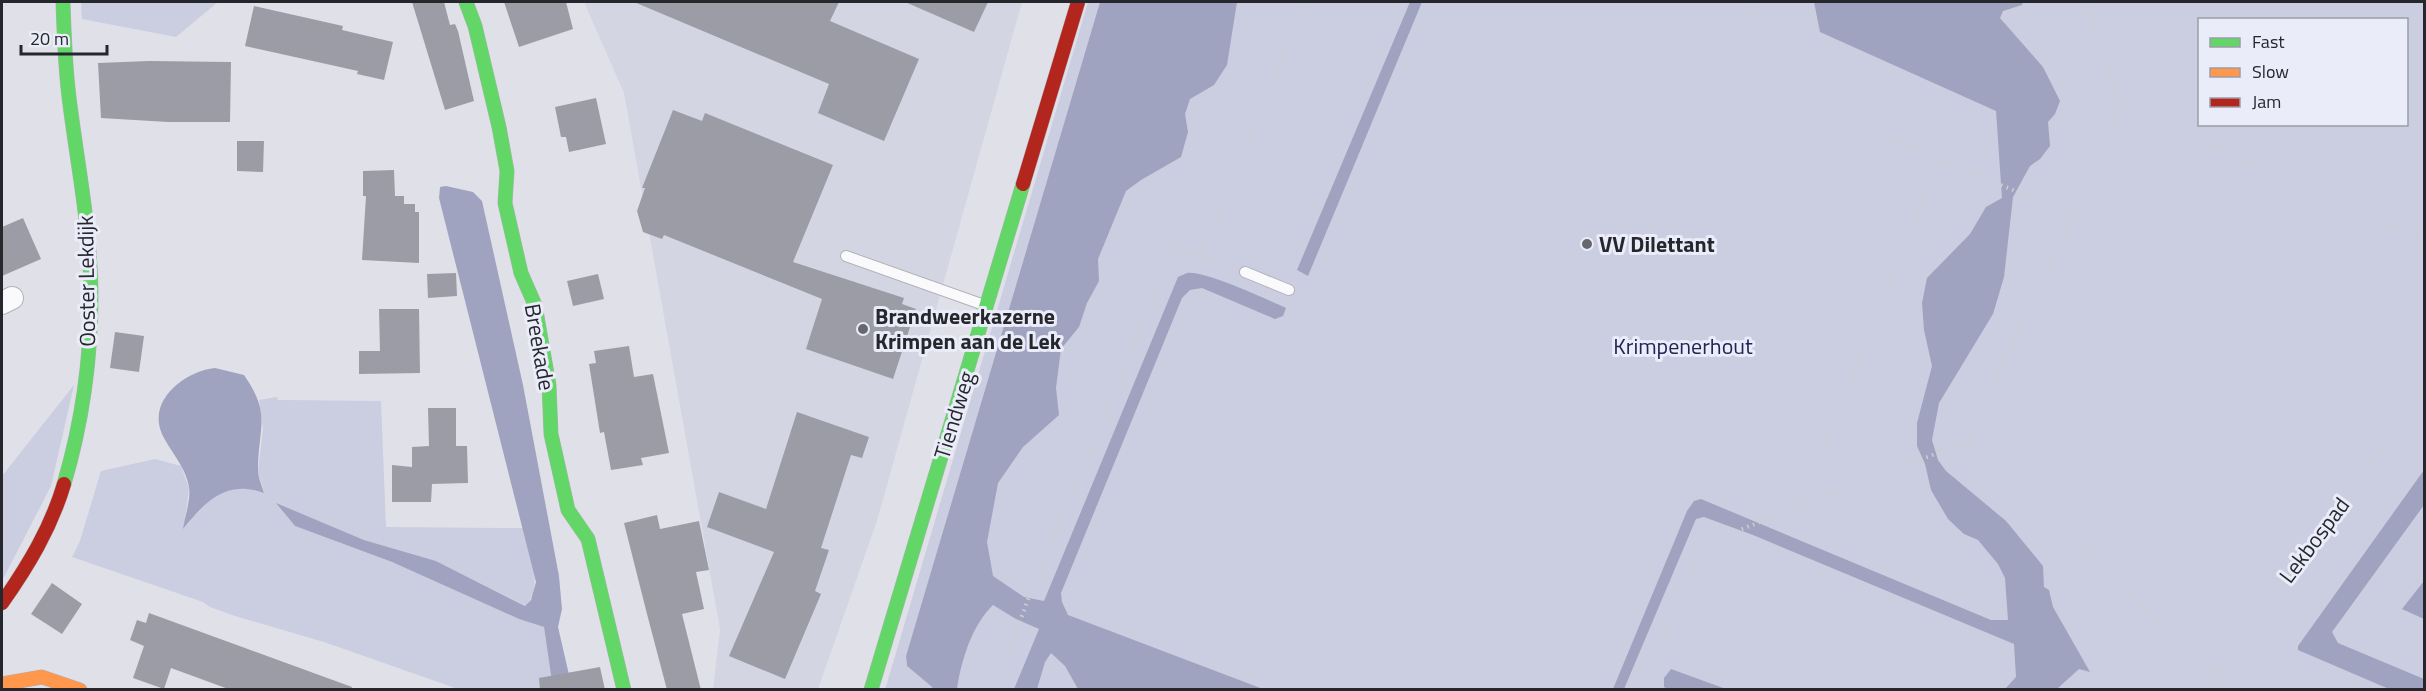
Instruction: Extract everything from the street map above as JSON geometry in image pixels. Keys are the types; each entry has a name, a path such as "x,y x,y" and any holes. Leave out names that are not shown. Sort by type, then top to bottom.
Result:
{"street":[{"name":"Ooster Lekdijk","path":"2,603 35,554 56,509 73,450 85,390 90,307 84,200 66,70 63,2"},
{"name":"Breekade","path":"466,2 475,26 499,127 507,171 505,203 522,273 535,305 549,385 551,434 568,510 588,539 624,690"},
{"name":"Tiendweg","path":"871,690 1078,2"},
{"path":"2,684 42,677 80,690"}],"lane":[{"path":"846,256 986,306"},
{"path":"1245,272 1289,290"}],"path":[{"path":"1202,255 1306,2"},
{"path":"1735,24 1752,11 1756,2"},
{"path":"1643,690 1701,549 1719,538 1966,442 2074,215 2121,105 2086,2"},
{"path":"1752,11 1800,100 1995,184 2074,215"},
{"path":"2121,105 2424,241"},
{"path":"1800,506 1940,160"},
{"path":"1137,231 1245,272"},
{"path":"995,690 1031,591 1174,246"},
{"name":"Lekbospad","path":"2204,690 2424,391"},
{"path":"1966,442 2231,690"},
{"path":"2086,552 2105,528"}],"shaded area":[{"path":"584,2 1022,2 877,521 818,689 713,689 720,629 624,93"},
{"path":"1100,2 1237,2 1227,65 1214,85 1190,99 1185,114 1188,132 1181,157 1126,191 1098,259 1099,281 1087,303 1079,327 1061,349 1056,388 1059,415 1023,447 998,483 987,542 993,576 1024,597 1044,601 1178,277 1187,273 1195,273 1251,293 1286,308 1283,316 1275,319 1202,288 1190,290 1182,298 1061,593 1068,615 1263,689 1078,689 1065,666 1051,653 1045,662 1037,689 1014,689 1039,629 993,605 973,633 961,667 957,689 932,689 907,666 906,656"},
{"path":"1410,2 1422,2 1308,276 1297,270"},
{"path":"1814,2 2023,2 2022,5 2003,11 2000,18 2043,67 2060,101 2055,114 2048,122 2050,146 2040,159 2030,166 2013,197 2004,277 1993,314 1939,403 1932,440 1938,460 1946,471 2006,521 2043,566 2044,587 2049,590 2053,607 2090,672 2079,669 2057,689 2005,689 2016,677 2014,644 1753,535 1704,517 1696,519 1624,689 1613,689 1687,511 1694,501 1701,499 1991,620 2008,620 2005,578 1998,564 1978,540 1964,534 1948,519 1931,490 1925,464 1917,446 1917,423 1932,366 1924,330 1922,303 1927,278 1970,234 1986,207 2002,198 1996,111 1820,32"},
{"path":"446,186 473,192 482,201 523,385 559,576 562,609 558,627 570,679 553,689 544,627 519,619 392,562 295,526 276,503 364,540 436,561 525,606 531,600 536,582 439,198 440,187"},
{"path":"215,368 244,375 258,401 262,421 258,473 264,493 251,489 239,489 218,495 183,529 189,502 189,487 181,466 162,434 159,422 160,410 164,399 181,381 203,370"},
{"path":"2424,470 2424,505 2332,632 2338,643 2424,679 2424,689 2389,689 2298,650 2298,646"},
{"path":"2424,581 2424,619 2402,609"},
{"path":"1671,669 1726,689 1668,689 1664,687 1664,678"}],"green space":[{"path":"81,2 218,2 176,37 82,19"},
{"path":"1088,2 1100,2 906,656 907,666 932,689 885,690"},
{"name":"Krimpenerhout","path":"1137,2 2424,2 2424,689 941,690 948,634"},
{"path":"74,385 51,486 2,581 2,476"},
{"path":"277,397 278,400 381,401 386,527 523,528 535,578 534,588 526,606 436,561 364,540 277,504 295,526 392,562 519,619 544,627 553,689 458,689 324,642 235,616 203,602 72,557 80,541 101,471 155,459 181,466 189,488 184,528 205,505 221,493 240,487 264,492 258,472 263,428 259,400"}],"building":[{"path":"412,2 444,2 450,25 455,24 458,31 474,101 445,110"},
{"path":"504,2 566,2 573,29 519,47"},
{"path":"634,2 839,2 830,21 919,59 884,141 818,113 829,84"},
{"path":"905,2 988,2 974,32"},
{"path":"254,6 343,26 342,30 393,42 384,80 357,74 358,71 245,46"},
{"path":"231,62 230,122 168,122 101,118 98,63"},
{"path":"596,98 606,144 569,152 566,137 561,137 555,107"},
{"path":"673,110 702,121 705,113 833,165 793,262 904,298 902,304 916,309 893,379 806,349 822,299 664,235 662,239 643,232 637,211 645,188 642,188"},
{"path":"237,141 264,141 263,172 237,171"},
{"path":"394,170 395,196 404,196 404,204 415,204 415,212 419,212 419,263 362,260 366,196 363,196 363,171"},
{"path":"23,218 41,259 2,276 2,227"},
{"path":"456,273 457,296 428,298 427,274"},
{"path":"598,274 604,299 573,306 567,281"},
{"path":"379,309 419,309 420,373 359,374 359,351 380,351"},
{"path":"115,332 144,336 139,372 110,368"},
{"path":"629,346 634,377 653,374 669,453 641,458 643,465 611,470 604,432 600,433 589,364 596,363 594,351"},
{"path":"428,408 456,408 456,446 467,446 468,483 432,484 431,502 392,502 392,465 412,467 412,447 429,446"},
{"path":"797,412 869,437 862,458 851,455 821,548 829,550 815,591 821,594 785,679 729,656 774,552 707,527 719,492 766,509"},
{"path":"657,515 660,529 699,521 709,570 696,572 704,609 682,614 701,690 667,690 624,523"},
{"path":"52,583 82,604 62,634 31,614"},
{"path":"149,613 352,687 351,690 231,690 171,668 164,689 133,678 144,646 130,640 137,620 146,623"},
{"path":"600,667 605,690 540,690 539,678"}],"traffic: fast":[{"path":"63,2 68,85 86,221 91,296 84,391 76,438 64,484"},
{"path":"466,2 475,26 499,127 507,171 505,203 521,273 535,305 549,385 551,434 568,510 588,539 624,690"},
{"path":"871,690 1023,184"}],"traffic: slow":[{"path":"2,684 42,677 80,690"}],"traffic: jam":[{"path":"1023,184 1078,2"},
{"path":"2,603 38,546 64,484"}],"place":[{"name":"VV Dilettant","path":"1587,244"},
{"name":"Brandweerkazerne Krimpen aan de Lek","path":"863,329"}]}
